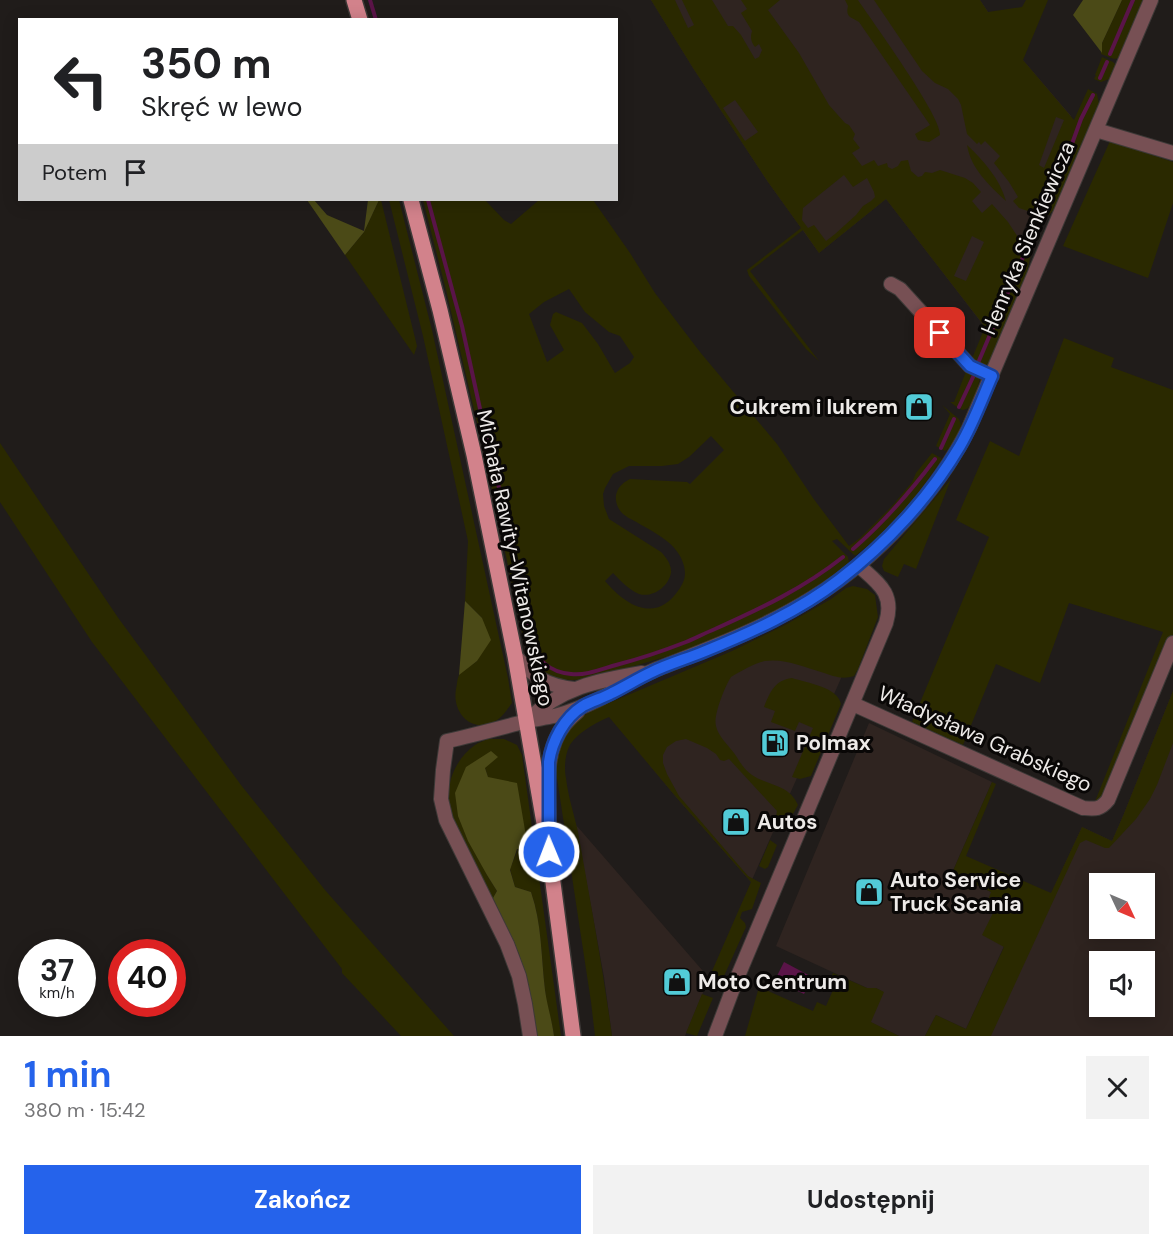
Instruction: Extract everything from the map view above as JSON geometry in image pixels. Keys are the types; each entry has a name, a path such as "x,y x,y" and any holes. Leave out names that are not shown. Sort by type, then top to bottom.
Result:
{"main road":[{"path":"354,0 359,18"},
{"name":"Michała Rawity-Witanowskiego","path":"411,201 472,445 515,656 549,852 573,1036"}],"street":[{"name":"Henryka Sienkiewicza","path":"530,1036 521,986 510,951 446,820 441,799 447,741 582,707 654,671 718,646 814,597 858,565 898,526 922,500 961,444 1151,0"},
{"path":"1096,130 1173,153"},
{"path":"891,284 900,289 970,366 992,376"},
{"path":"716,1036 735,983 886,623 889,606 887,595 858,565"},
{"name":"Władysława Grabskiego","path":"853,704 1083,808 1095,809 1103,806 1108,800 1173,643"},
{"name":"Henryka Sienkiewicza","path":"515,656 546,683 576,689"},
{"name":"Henryka Sienkiewicza","path":"527,721 539,709 557,697 576,689 613,678 654,671"},
{"name":"Henryka Sienkiewicza","path":"549,852 550,751 565,724 582,707"}],"shaded area":[{"path":"651,0 980,0 1012,47 1071,116 984,326 886,199 819,253 768,182"},
{"path":"651,0 675,0 688,28 694,25 682,0 712,0 728,26 733,26 741,35 755,59 759,57 762,50 759,44 755,47 753,43 752,31 741,13 747,9 741,0 780,0 768,10 799,53 829,105 855,134 853,139 860,148 852,153 862,166 874,160 878,166 887,163 892,169 901,161 908,160 911,171 918,177 925,172 932,173 940,170 973,183 981,192 972,201 982,213 992,204 1031,254 1026,277 991,361 984,366 971,361 985,327 886,199 819,253 803,230 750,271 819,361 806,349 749,276 747,270 801,228 693,68","holes":["735,100 758,132 745,141 723,108","844,175 853,187 867,178 875,197 826,241 814,225 808,228 802,220 803,208","972,236 984,242 966,281 954,276"]},
{"path":"845,0 858,0 919,90 938,125 940,135 929,142 918,140 915,134 930,125 859,22 848,15"},
{"path":"874,0 980,0 988,12 1022,7 1026,0 1048,0 1023,60 1074,120 1088,89 1097,94 1099,104 1055,208 1049,215 1041,217 1019,208 1013,201 1018,197 994,163 1000,156 985,141 981,145 979,142 977,144 967,134 958,99 922,71","holes":["1056,117 1064,120 1044,168 1039,165"]},
{"path":"1083,0 1122,0 1102,43 1102,53 1073,15"},
{"path":"1122,0 1143,0 1119,58 1114,59 1101,54 1102,43"},
{"path":"1102,57 1116,65 1109,79 1101,82 1094,79"},
{"path":"1110,141 1173,162 1173,203 1148,278 1063,246"},
{"path":"967,145 990,170 1000,185 1006,201 987,183 972,162"},
{"path":"308,201 315,201 327,215 364,231 368,201 379,201 364,232 345,255"},
{"path":"379,201 381,201 417,346 414,355 345,255 364,232"},
{"path":"389,201 399,201 432,330 508,678 512,703 498,719 484,725 476,725 464,718 455,697 459,675 477,661 482,618 465,601 468,541 423,336"},
{"path":"423,201 486,201 511,224 538,201 594,201 655,293 700,352 777,444 849,546 892,506 932,453 941,458 903,511 881,535 856,555 837,539 832,541 848,557 849,564 796,600 740,629 680,652 650,662 576,680 561,679 547,674 528,652 523,638 487,465","holes":["569,289 585,312 609,332 620,336 634,357 630,363 615,373 582,323 556,312 553,314 550,325 564,350 547,362 529,314 544,302","711,436 724,450 690,484 630,479 618,490 616,500 620,511 672,545 685,569 685,577 680,588 662,606 642,608 632,604 605,581 613,573 625,585 644,595 654,593 667,583 671,567 661,552 609,519 604,506 603,494 613,474 629,466 678,464"]},
{"path":"1064,338 1114,358 1111,367 1173,390 1173,636 1105,800 1094,804 1163,632 1069,603 1040,683 996,664 963,745 912,722 989,537 956,520 990,441 1019,456"},
{"path":"967,369 980,376 972,402 968,408 963,410 950,402 954,402"},
{"path":"942,405 959,419 961,425 953,443 945,451 936,446 950,414"},
{"path":"0,443 119,619 241,785 325,890 454,1036 401,1036 342,973 342,969 92,642 0,502"},
{"path":"951,479 916,569 904,564 898,577 884,571 882,566 884,559"},
{"path":"853,586 867,589 875,595 878,617 854,676 838,677 787,662 772,660 761,662 731,677 718,708 717,730 744,768 758,779 784,789 794,798 798,805 789,821 776,816 777,811 729,759 720,760 707,748 686,739 676,741 667,747 663,755 667,774 679,796 748,876 761,883 752,909 742,912 740,918 746,927 720,985 713,983 709,978 751,882 609,717 581,733 569,747 565,774 578,832 612,1036 595,1036 555,765 564,734 578,720 596,709 732,651 785,625"},
{"path":"465,601 482,618 491,640 477,661 459,675"},
{"path":"755,648 846,667 751,882 609,716"},
{"path":"792,678 834,693 841,704 811,776 800,779 792,777 813,728 799,722 795,731 771,722 775,711 764,707 777,684"},
{"path":"1173,691 1173,1036 985,1036 1082,827 1112,841"},
{"path":"1173,691 1173,743 1150,799 1136,819 1109,848 1086,840 1080,843 991,1036 925,1036 936,1015 966,1029 1004,947 982,935 997,905 988,900 991,892 952,873 992,782 996,784 966,856 1051,893 1082,827 1112,841"},
{"path":"869,723 992,782 952,873 991,892 997,904 1004,946 966,1029 936,1015 925,1036 899,1036 870,1022 883,992 876,988 867,988 776,946"},
{"path":"488,739 504,739 517,745 522,755 561,1036 554,1036 547,1001 535,904 531,892 515,887 510,869 518,849 528,847 485,768 466,767 487,875 497,891 493,898 463,844 450,810 450,783 457,765 468,751"},
{"path":"491,751 498,757 485,768 488,777 517,783 528,848 517,849 510,870 515,887 531,892 535,904 545,990 554,1036 535,1036 519,954 493,898 497,891 468,841 458,816 455,793 466,767"},
{"path":"576,825 709,978 685,1036 612,1036 604,977"},
{"path":"770,840 777,845 765,869 759,866"},
{"path":"784,962 812,977 804,994 775,980"},
{"path":"833,973 867,988 876,988 884,992 871,1022 899,1036 745,1036 759,987 813,1011 817,1002 826,1006 833,990 827,987"},
{"path":"702,994 713,998 697,1036 686,1033"}],"waterway":[{"path":"370,0 375,18"},
{"path":"1110,54 1133,0"},
{"path":"1100,78 1107,62"},
{"path":"1069,152 1093,95"},
{"path":"1042,212 1067,158"},
{"path":"428,201 462,326 500,491 530,638 544,663 563,673 582,674 669,649 781,597 813,579 843,557"},
{"path":"978,363 1026,250"},
{"path":"959,407 974,375"},
{"path":"941,448 954,419"},
{"path":"853,549 897,506 935,459"}],"place":[{"name":"Cukrem i lukrem","path":"919,407"},
{"name":"Polmax","path":"775,743"},
{"name":"Autos","path":"736,822"},
{"name":"Auto Service Truck Scania","path":"869,892"},
{"name":"Moto Centrum","path":"677,982"}],"route":[{"path":"549,852 550,751 565,724 582,707 654,671 751,631 814,597 846,575 873,552 933,486 961,444 992,376 970,366 940,333"}]}
